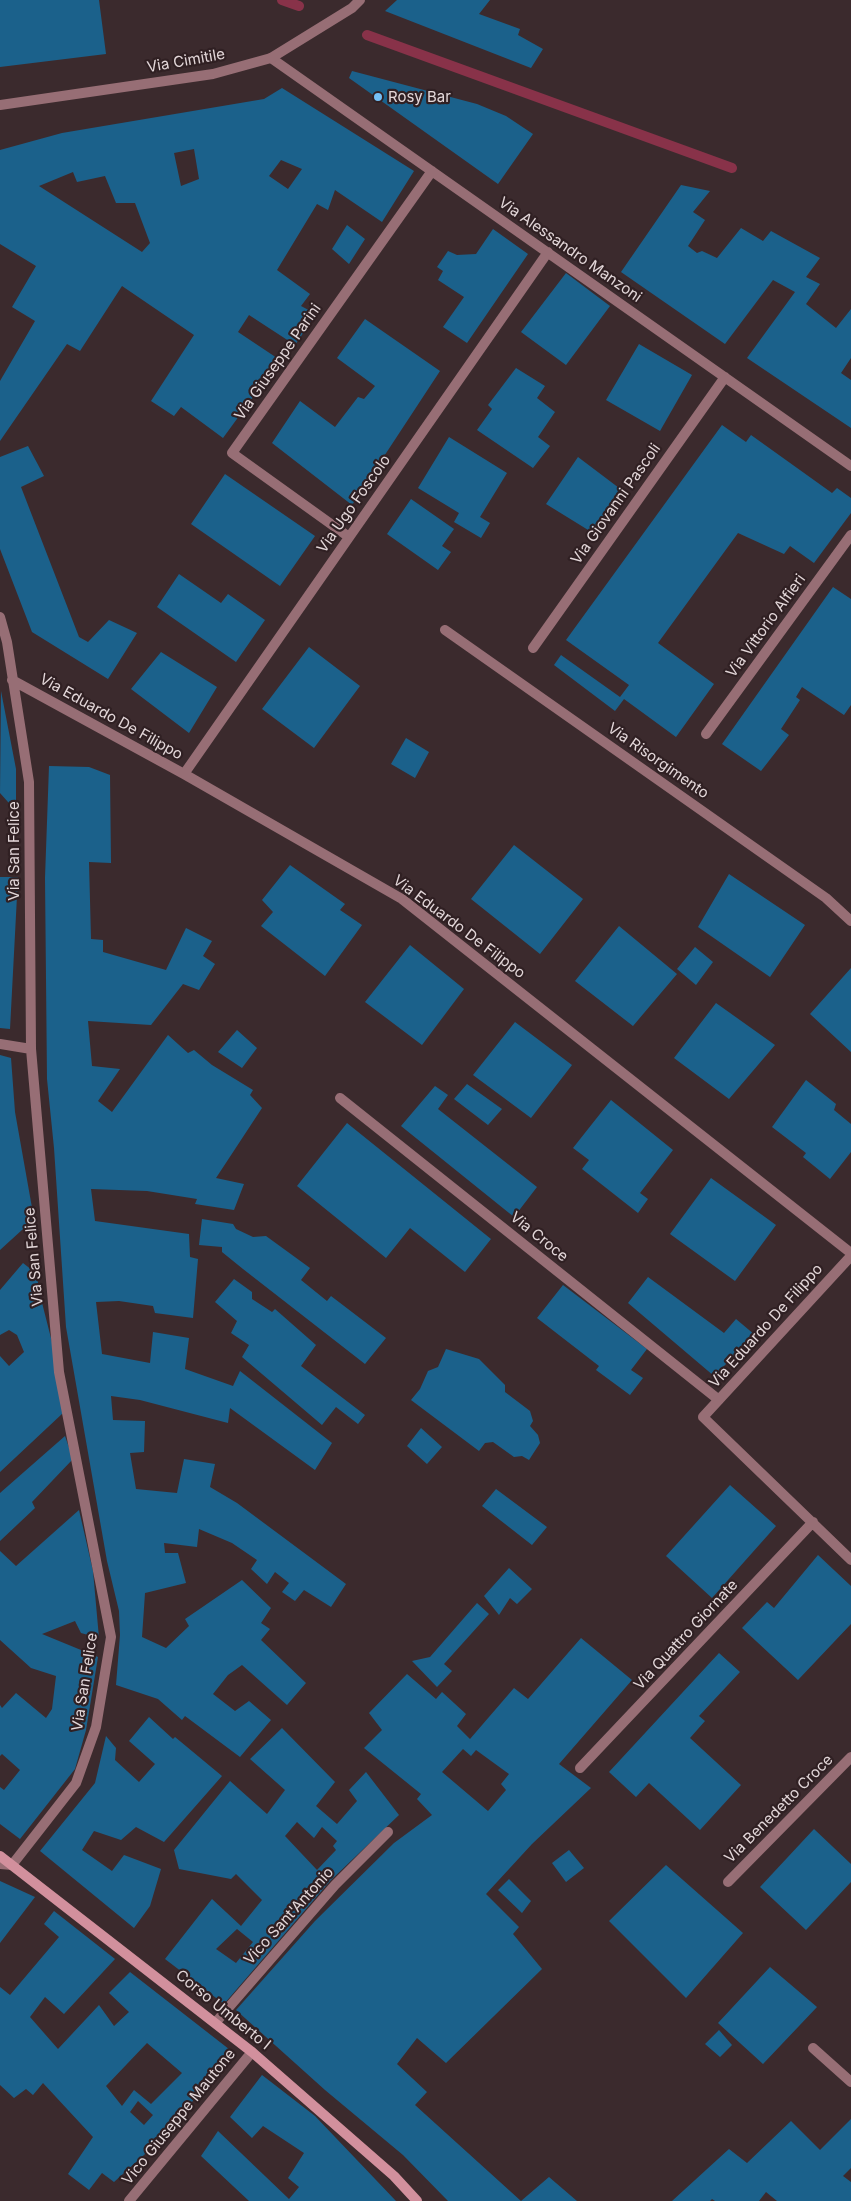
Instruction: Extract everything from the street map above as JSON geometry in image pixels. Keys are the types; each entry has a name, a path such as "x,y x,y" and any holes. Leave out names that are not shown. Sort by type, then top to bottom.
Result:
{"main road":[{"name":"Corso Umberto I","path":"0,1856 216,2022 394,2176 417,2201"}],"street":[{"name":"Via Cimitile","path":"0,105 213,74 271,58 352,8 360,0"},
{"name":"Via Alessandro Manzoni","path":"271,58 851,466"},
{"name":"Via Giuseppe Parini","path":"349,537 232,454 432,171"},
{"name":"Via Ugo Foscolo","path":"184,774 548,252"},
{"name":"Via Giovanni Pascoli","path":"533,648 724,377"},
{"name":"Via Vittorio Alfieri","path":"706,734 851,535"},
{"name":"Via San Felice","path":"0,617 7,642 29,782 31,1049 59,1372 111,1637 96,1727 76,1784 12,1865"},
{"name":"Via Risorgimento","path":"445,630 826,898 851,920"},
{"name":"Via Eduardo De Filippo","path":"12,680 184,774 402,899 851,1255 704,1417 813,1522"},
{"path":"0,1044 31,1049"},
{"name":"Via Croce","path":"340,1098 719,1400"},
{"path":"813,1522 851,1560"},
{"name":"Via Quattro Giornate","path":"580,1768 813,1522"},
{"name":"Via Benedetto Croce","path":"728,1882 851,1757"},
{"name":"Vico Sant'Antonio","path":"216,2022 336,1886 388,1832"},
{"path":"0,1864 12,1865"},
{"path":"813,2048 851,2082"},
{"name":"Vico Giuseppe Mautone","path":"129,2201 252,2052"}],"building":[{"path":"0,0 99,0 106,54 0,67"},
{"path":"397,0 490,0 479,14 520,29 518,35 543,49 531,68 385,11"},
{"path":"352,71 477,104 506,116 533,134 498,184 349,78"},
{"path":"282,88 414,171 382,222 335,190 328,210 317,204 277,270 310,294 301,306 316,314 295,345 249,315 238,332 280,360 223,438 181,407 174,416 151,401 194,335 122,286 80,351 67,344 0,441 0,381 35,321 12,307 36,266 0,244 0,150 62,133 264,99","holes":["194,149 199,179 181,186 174,153","281,160 302,169 288,189 269,176","73,172 77,182 105,176 116,203 135,203 150,243 142,252 39,186"]},
{"path":"681,185 710,191 693,212 705,220 688,246 697,253 702,251 717,258 741,228 763,241 771,231 820,258 806,277 820,284 806,304 836,328 851,309 851,358 841,373 851,380 851,428 747,358 795,292 773,280 725,344 621,272"},
{"path":"347,225 365,239 349,264 332,249"},
{"path":"493,229 528,254 467,343 443,327 464,297 438,280 443,271 437,267 448,251 457,255 476,254"},
{"path":"566,273 610,306 566,365 521,332"},
{"path":"365,319 440,371 352,505 272,443 300,401 335,427 358,397 364,399 375,386 337,358"},
{"path":"639,344 692,375 660,431 606,400"},
{"path":"516,368 545,386 537,398 555,412 538,437 550,446 533,468 477,430 492,409 488,405"},
{"path":"722,425 746,442 751,435 832,493 837,488 851,498 851,513 814,563 790,546 784,554 738,533 658,643 714,684 676,737 624,699 615,711 554,665 561,655 620,697 629,685 566,640"},
{"path":"449,437 507,473 480,517 490,523 481,538 454,522 459,513 418,488"},
{"path":"28,446 44,476 21,487 79,637 88,642 109,620 137,633 108,679 32,632 0,549 0,457"},
{"path":"578,457 623,491 593,533 546,504"},
{"path":"225,474 315,536 280,586 191,524"},
{"path":"411,499 454,529 442,546 451,552 438,570 387,534"},
{"path":"179,574 221,603 228,594 265,620 236,662 157,607"},
{"path":"833,587 851,599 851,705 844,715 802,687 796,697 800,700 781,729 789,735 761,771 722,744"},
{"path":"309,647 360,686 314,748 262,709"},
{"path":"161,652 217,687 189,733 131,689"},
{"path":"1,691 16,769 16,811 0,793"},
{"path":"406,738 429,752 415,778 391,764"},
{"path":"49,766 89,767 110,775 111,863 89,862 91,939 103,940 103,952 166,970 186,928 212,941 203,956 215,964 199,990 183,984 151,1025 88,1021 92,1066 120,1069 98,1101 112,1112 168,1035 188,1053 194,1050 212,1065 253,1090 250,1095 262,1108 216,1178 244,1184 234,1210 195,1204 197,1199 147,1191 91,1189 95,1221 189,1234 190,1257 198,1259 193,1318 155,1313 153,1306 119,1301 96,1302 102,1354 150,1363 153,1332 189,1338 185,1369 233,1386 240,1371 332,1443 315,1470 230,1408 228,1423 140,1400 111,1396 113,1420 145,1421 144,1452 130,1453 136,1489 177,1493 184,1459 215,1464 210,1487 237,1503 346,1584 331,1607 304,1590 295,1601 282,1592 289,1583 275,1572 267,1584 251,1569 257,1560 232,1543 199,1529 197,1547 164,1543 165,1553 178,1553 186,1583 145,1593 142,1637 166,1648 189,1626 185,1619 242,1580 271,1608 261,1623 270,1629 261,1640 306,1683 287,1705 242,1665 228,1675 213,1694 235,1711 249,1701 271,1720 240,1757 185,1716 182,1720 158,1699 116,1685 120,1635 119,1611 107,1561 66,1327 54,1148 47,1079 45,878"},
{"path":"514,845 583,899 540,954 471,899"},
{"path":"290,865 345,904 340,910 362,925 325,976 261,926 273,912 262,900"},
{"path":"729,874 805,925 770,977 698,927"},
{"path":"0,877 18,877 10,1029 0,1028"},
{"path":"619,926 677,974 633,1026 575,981"},
{"path":"410,945 464,989 422,1045 365,1002"},
{"path":"695,947 713,962 696,985 677,969"},
{"path":"851,968 851,1052 810,1014"},
{"path":"716,1003 775,1045 729,1099 674,1058"},
{"path":"515,1022 572,1065 531,1118 473,1075"},
{"path":"237,1030 257,1048 242,1068 218,1052"},
{"path":"0,1055 11,1058 15,1112 34,1219 0,1250"},
{"path":"806,1080 836,1104 834,1110 851,1124 851,1152 830,1179 803,1157 806,1153 772,1127"},
{"path":"467,1084 502,1109 488,1125 454,1099"},
{"path":"435,1086 448,1095 438,1109 537,1187 514,1217 401,1126"},
{"path":"611,1100 673,1150 640,1193 648,1199 638,1213 582,1169 589,1160 573,1148"},
{"path":"347,1123 491,1239 465,1272 410,1228 386,1258 297,1186"},
{"path":"711,1178 776,1225 735,1281 670,1234"},
{"path":"202,1219 233,1224 236,1229 253,1237 266,1236 310,1268 301,1280 327,1301 331,1296 386,1338 365,1364 222,1252 222,1247 199,1245"},
{"path":"23,1263 37,1274 39,1291 53,1346 63,1413 0,1472 0,1356 9,1366 24,1352 17,1335 9,1330 0,1335 0,1290"},
{"path":"648,1277 724,1333 736,1319 755,1335 714,1376 628,1303"},
{"path":"234,1279 252,1292 252,1299 272,1312 275,1309 316,1345 301,1366 365,1415 358,1424 336,1407 322,1425 242,1357 249,1345 231,1333 237,1321 215,1302"},
{"path":"563,1285 647,1349 631,1370 643,1378 630,1395 596,1370 599,1366 537,1318"},
{"path":"446,1349 479,1359 505,1385 505,1392 530,1411 533,1421 530,1426 538,1435 540,1443 529,1460 522,1456 514,1457 493,1442 485,1443 479,1451 411,1400 420,1389 428,1371 438,1367"},
{"path":"421,1428 442,1447 427,1464 407,1446"},
{"path":"65,1436 73,1459 32,1502 35,1508 0,1541 0,1493"},
{"path":"730,1485 776,1526 712,1598 666,1556"},
{"path":"496,1489 547,1527 532,1545 482,1506"},
{"path":"79,1510 93,1571 99,1638 81,1633 75,1621 42,1634 98,1657 86,1730 75,1769 20,1839 0,1824 0,1787 4,1790 20,1770 2,1754 0,1756 0,1705 2,1708 16,1693 46,1718 52,1709 56,1676 31,1668 0,1640 0,1551 16,1566"},
{"path":"818,1555 851,1586 851,1624 798,1680 742,1628 767,1602 774,1608"},
{"path":"509,1568 532,1589 517,1604 510,1598 499,1615 484,1596"},
{"path":"477,1603 489,1614 444,1664 452,1671 437,1687 412,1661 430,1657"},
{"path":"581,1638 632,1680 559,1764 591,1788 532,1844 486,1894 519,1927 513,1934 542,1969 446,2063 417,2038 397,2064 427,2092 415,2105 521,2201 448,2201 403,2155 325,2090 236,2010 315,1921 394,1843 432,1815 417,1799 421,1794 364,1748 382,1730 369,1713 407,1674 436,1699 442,1692 466,1714 457,1726 470,1739 514,1688 528,1699","holes":["463,1749 471,1756 476,1750 509,1774 501,1784 506,1790 488,1811 442,1772"]},
{"path":"719,1653 740,1672 699,1716 705,1721 690,1738 741,1785 700,1830 649,1783 636,1797 609,1772"},
{"path":"149,1717 173,1739 175,1737 222,1776 164,1842 136,1827 121,1840 94,1831 82,1850 112,1871 124,1855 161,1869 150,1906 134,1928 40,1851 95,1783 106,1736 116,1748 115,1760 139,1782 155,1764 129,1741"},
{"path":"282,1728 335,1782 316,1806 337,1824 357,1801 349,1790 366,1772 399,1815 331,1880 224,2004 165,1959 212,1899 241,1926 262,1900 236,1874 231,1879 179,1869 174,1850 230,1781 267,1814 285,1790 250,1759","holes":["297,1822 314,1838 322,1827 337,1841 333,1846 336,1850 317,1870 285,1836","237,1929 253,1942 236,1963 216,1949"]},
{"path":"814,1829 851,1864 851,1882 806,1930 760,1887"},
{"path":"569,1850 584,1868 566,1882 552,1863"},
{"path":"666,1865 743,1933 686,1998 609,1921"},
{"path":"509,1879 531,1901 522,1913 498,1890"},
{"path":"0,1881 35,1897 0,1943"},
{"path":"54,1911 115,1959 64,2014 45,1997 30,2017 58,2049 99,2005 114,2026 129,2012 109,1993 130,1972 234,2053 155,2145 114,2182 102,2173 89,2190 68,2174 93,2137 43,2083 33,2095 26,2089 14,2098 0,2085 0,1987 10,1995 59,1937 44,1924","holes":["147,2043 182,2073 151,2104 134,2090 122,2106 106,2086","138,2101 153,2115 144,2125 130,2112"]},
{"path":"770,1967 817,2007 763,2064 718,2023"},
{"path":"719,2030 732,2045 720,2057 705,2044"},
{"path":"262,2075 315,2116 396,2201 249,2201 201,2156 218,2131 289,2199 299,2187 288,2178 304,2153 263,2126 252,2138 230,2117"},
{"path":"851,2119 851,2168 843,2176 851,2182 851,2201 777,2201 766,2192 759,2201 715,2201 712,2199 710,2201 672,2201 729,2149 747,2163 791,2121 820,2150"},
{"path":"549,2177 577,2201 521,2201"}],"waterway":[{"path":"282,0 299,6"},
{"path":"367,35 732,168"}],"place":[{"name":"Rosy Bar","path":"378,97"}]}
